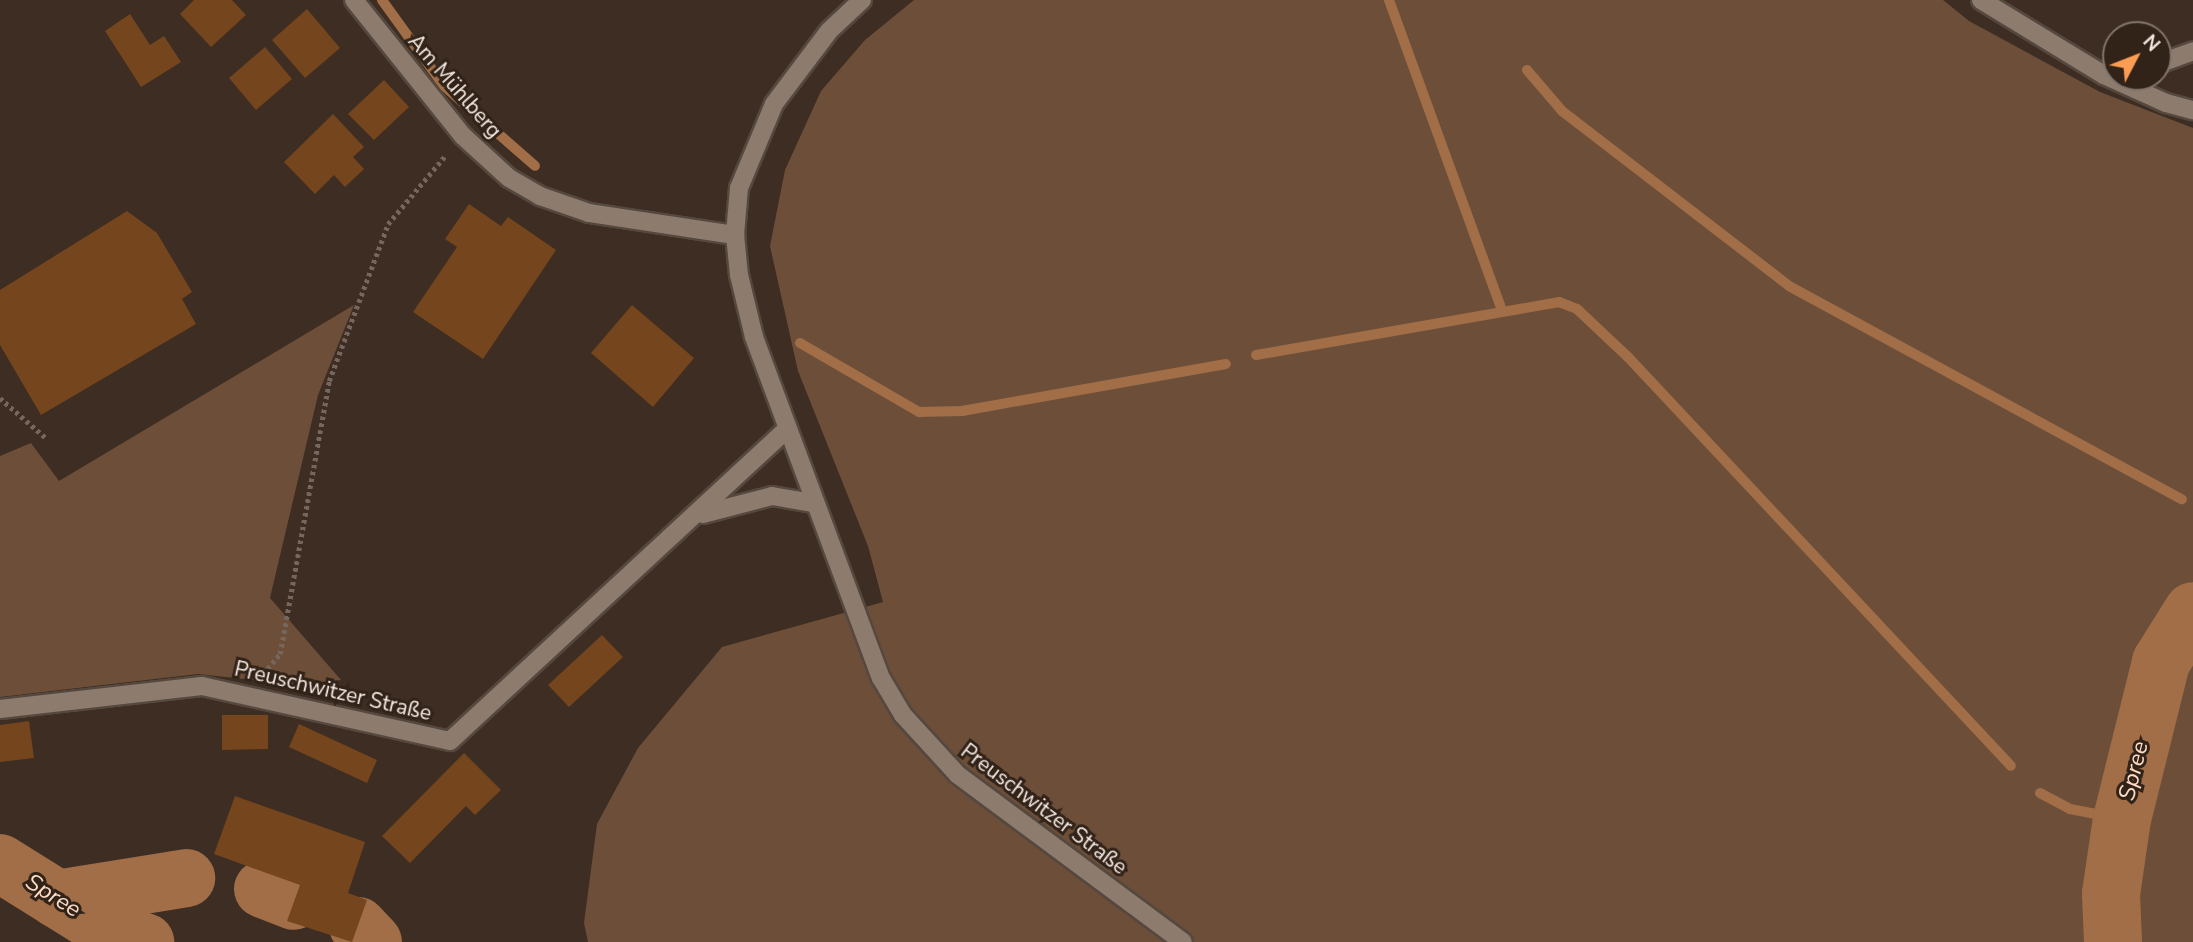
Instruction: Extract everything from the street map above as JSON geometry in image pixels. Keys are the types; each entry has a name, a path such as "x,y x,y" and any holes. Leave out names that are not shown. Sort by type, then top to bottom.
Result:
{"street":[{"name":"Am Mühlberg","path":"354,0 463,136 509,178 540,196 589,213 735,235"},
{"name":"Preuschwitzer Straße","path":"862,0 829,31 774,104 739,188 735,235 739,275 754,337 813,503 881,678 928,747 958,775 1183,942"},
{"path":"1981,0 2102,69"},
{"path":"2172,59 2193,51"},
{"path":"2143,91 2166,103 2193,110"},
{"name":"Preuschwitzer Straße","path":"0,709 202,685 450,741 696,517 787,429"},
{"name":"Preuschwitzer Straße","path":"696,517 772,496 813,503"}],"path":[{"path":"246,693 280,654 329,381 388,224 463,136"},
{"path":"0,398 46,438"}],"shaded area":[{"path":"914,0 1943,0 1969,21 2100,92 2193,128 2193,942 588,942 584,923 597,824 638,748 722,647 883,602 868,546 798,371 770,246 785,170 821,91 865,40"},
{"path":"354,305 318,395 270,598 341,680 300,685 198,674 0,697 0,456 31,443 59,481"}],"building":[{"path":"194,0 232,0 246,15 211,47 180,14"},
{"path":"307,9 340,48 305,78 272,40"},
{"path":"130,14 150,45 164,36 181,62 141,87 105,31"},
{"path":"265,47 292,79 256,110 229,78"},
{"path":"384,80 409,107 374,140 348,114"},
{"path":"333,114 364,147 353,157 364,169 345,187 334,175 315,194 284,162"},
{"path":"469,204 501,226 508,217 556,250 483,359 413,312 457,247 445,239"},
{"path":"127,211 157,233 192,292 182,299 196,324 41,415 0,345 0,290"},
{"path":"632,305 694,358 653,407 591,353"},
{"path":"602,635 623,657 569,707 548,685"},
{"path":"222,715 268,715 268,749 222,750"},
{"path":"29,721 34,758 0,762 0,725"},
{"path":"299,724 377,760 367,783 289,747"},
{"path":"464,753 501,790 475,815 466,806 410,863 382,836"},
{"path":"235,796 365,842 348,893 367,900 352,942 287,921 300,885 214,854"}],"waterway":[{"path":"382,0 444,86 535,166"},
{"path":"1389,0 1502,310"},
{"path":"1527,70 1562,111 1789,286 2182,499"},
{"path":"1256,355 1559,302 1577,309 1628,357 2011,766"},
{"path":"800,343 919,412 962,411 1226,364"},
{"name":"Spree","path":"2113,942 2111,894 2122,819 2161,662 2193,611"},
{"path":"2040,793 2070,809 2122,819"},
{"name":"Spree","path":"0,863 109,931 145,942"},
{"path":"57,899 186,878"},
{"path":"263,889 294,901"},
{"path":"358,926 373,942"}]}
